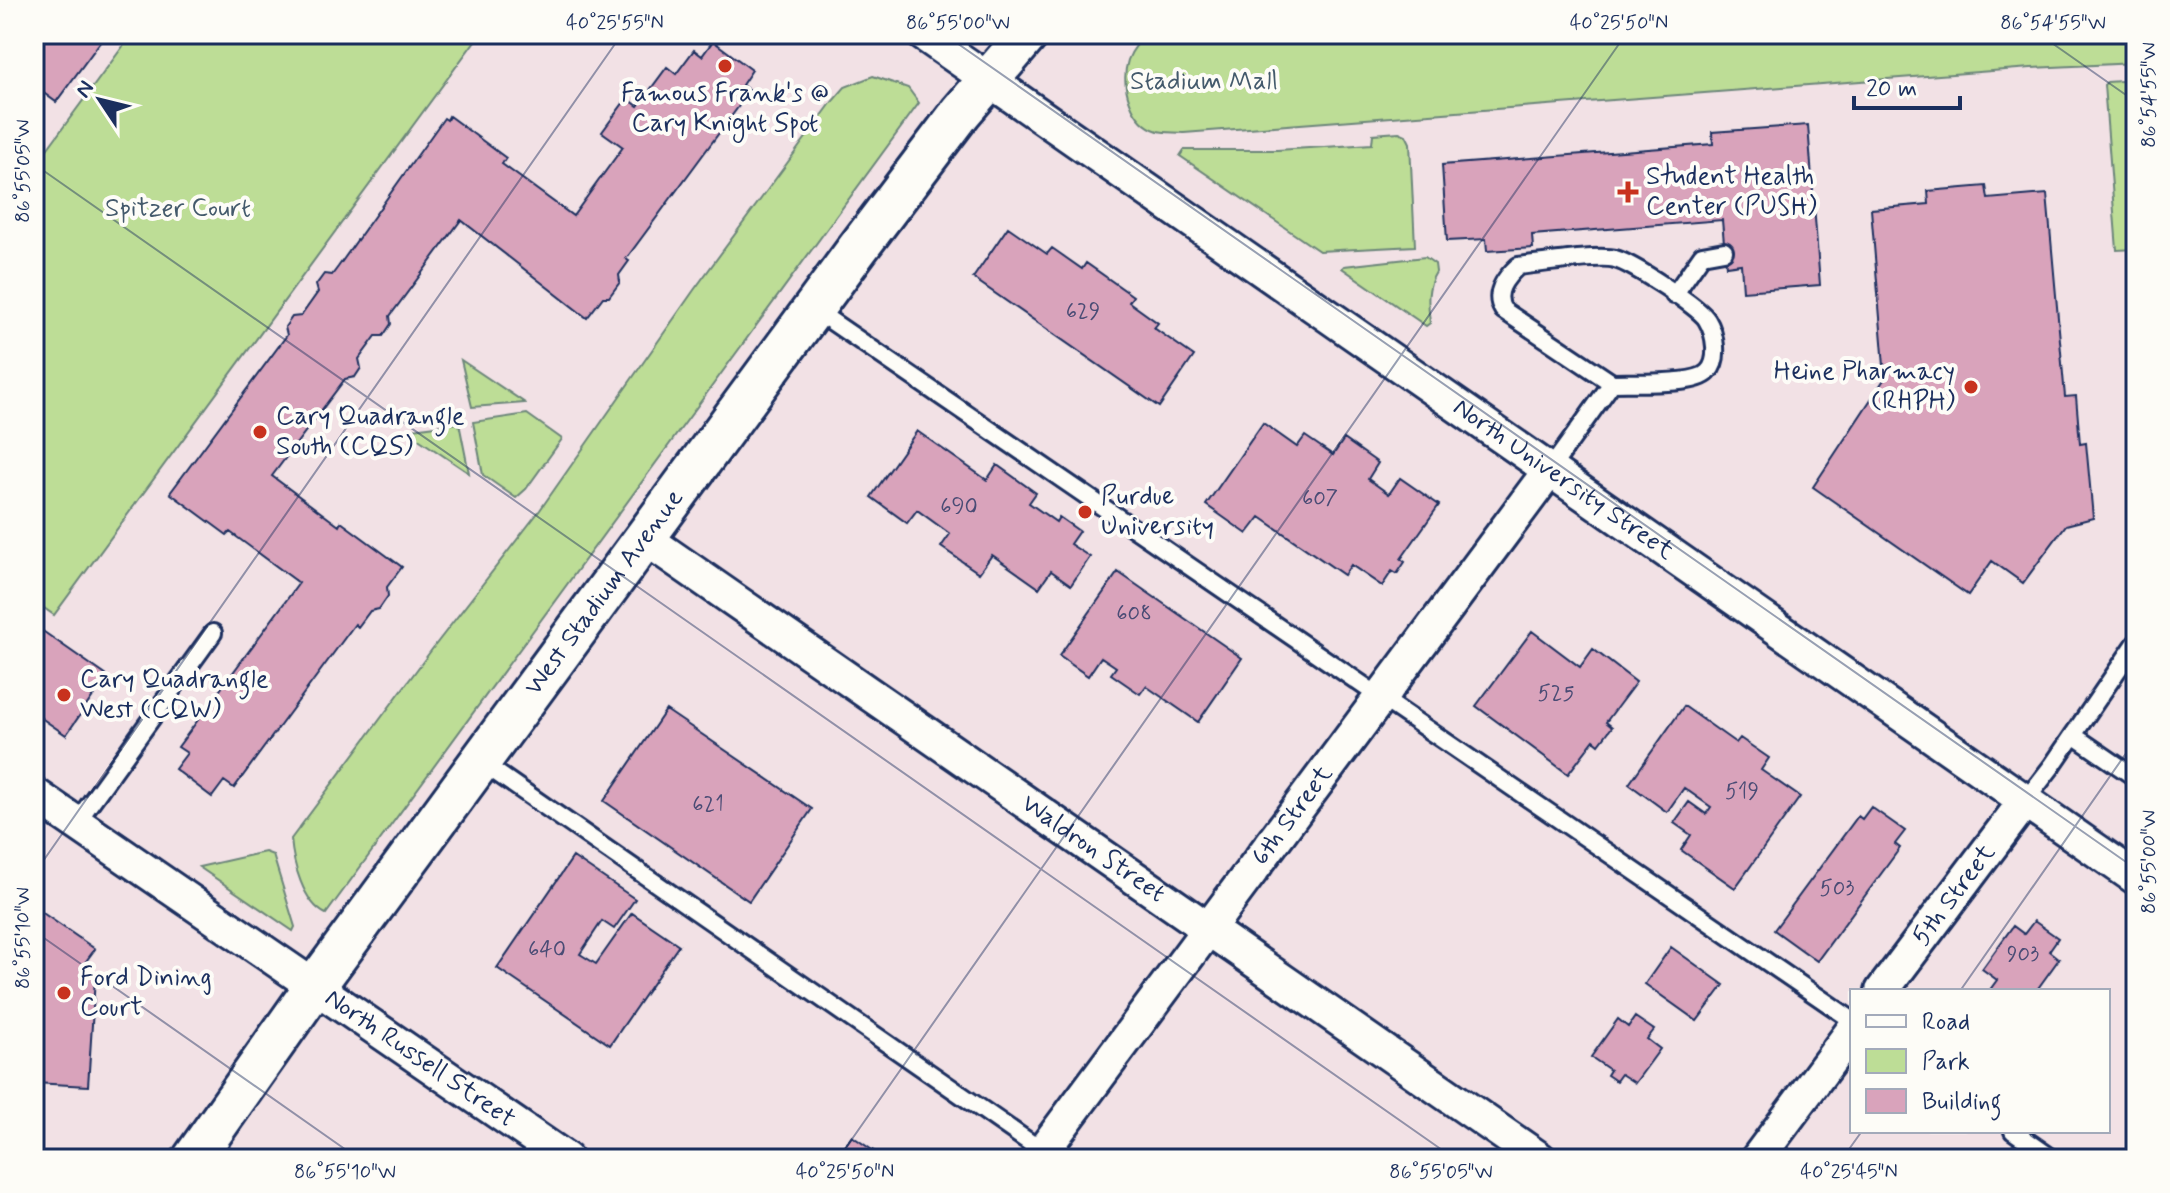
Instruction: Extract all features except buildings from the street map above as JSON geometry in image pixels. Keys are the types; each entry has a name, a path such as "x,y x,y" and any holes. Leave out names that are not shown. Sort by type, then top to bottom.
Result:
{"street":[{"name":"North University Street","path":"923,34 2136,878"},
{"name":"West Stadium Avenue","path":"193,1159 315,986 961,112 1028,34"},
{"name":"6th Street","path":"1044,1157 1208,929 1549,471"},
{"name":"Waldron Street","path":"646,539 1540,1159"},
{"name":"North Russell Street","path":"34,794 566,1159"},
{"name":"5th Street","path":"1884,989 2025,801"},
{"path":"1757,1159 1850,1034"}],"lane":[{"path":"1674,295 1702,255 1724,251"},
{"path":"1612,257 1632,265 1706,317 1715,359 1708,373 1694,380 1612,383 1503,310 1499,302 1500,290 1507,276 1518,266 1612,257"},
{"path":"815,310 1850,1019"},
{"path":"1549,471 1612,383"},
{"path":"76,823 213,633"},
{"path":"2025,801 2136,643"},
{"path":"2073,735 2136,778"},
{"path":"481,762 1044,1157"},
{"path":"2016,1133 2053,1159"}],"shaded area":[{"name":"Purdue University","path":"34,34 2136,34 2136,1159 34,1159"}],"green space":[{"name":"Spitzer Court","path":"132,34 480,34 54,615 34,601 34,167"},
{"name":"Stadium Mall","path":"1147,34 2136,34 2136,63 2031,68 1184,133 1161,132 1149,127 1130,102 1126,81 1128,60"},
{"path":"873,76 908,88 919,103 326,914 318,909 305,892 291,839 540,510 694,290 832,102 845,87"},
{"path":"2136,80 2136,249 2117,250 2104,85 2107,82"},
{"path":"1399,132 1406,135 1410,143 1415,246 1319,251 1180,156 1184,150 1277,150 1372,144 1373,134"},
{"path":"1425,257 1435,264 1436,272 1429,290 1430,323 1426,326 1342,268 1344,266"},
{"path":"461,360 525,403 472,407"},
{"path":"527,414 562,439 516,498 483,475 473,422"},
{"path":"459,423 469,473 405,430"},
{"path":"265,852 273,855 295,927 293,931 199,867"}],"place":[{"name":"Famous Frank's @ Cary Knight Spot","path":"725,66"},
{"name":"Student Health Center (PUSH)","path":"1628,192"},
{"name":"Heine Pharmacy (RHPH)","path":"1971,387"},
{"name":"Cary Quadrangle South (CQS)","path":"260,432"},
{"name":"Purdue University","path":"1085,512"},
{"name":"Cary Quadrangle West (CQW)","path":"64,695"},
{"name":"Ford Dining Court","path":"64,993"}]}
